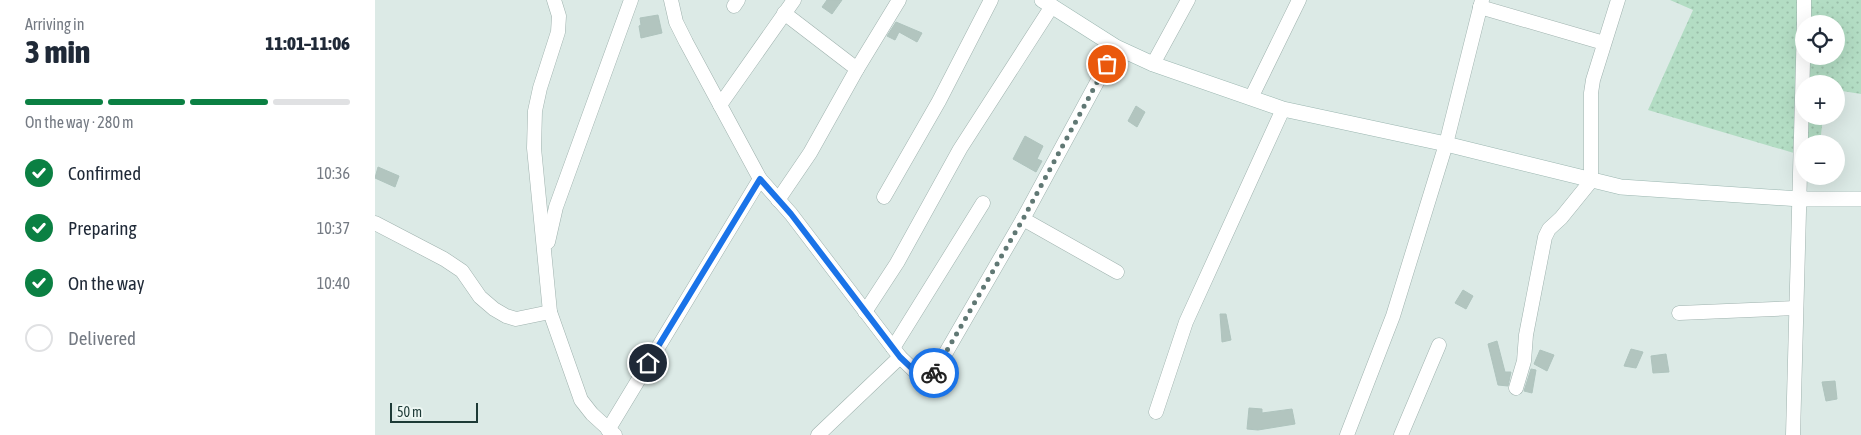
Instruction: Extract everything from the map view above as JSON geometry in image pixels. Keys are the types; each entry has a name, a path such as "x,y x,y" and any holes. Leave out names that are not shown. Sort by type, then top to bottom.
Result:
{"street":[{"path":"554,0 559,16 558,32 540,88 535,112 535,155 550,312 581,400 611,432 760,179"},
{"path":"545,257 556,207 631,0"},
{"path":"671,0 676,22 760,179 897,352 923,379 933,375 1023,219 1116,47"},
{"path":"720,105 793,0"},
{"path":"778,200 810,153 857,69 899,0"},
{"path":"884,197 939,101 991,0"},
{"path":"1153,64 1188,0"},
{"path":"1251,98 1299,0"},
{"path":"1516,388 1524,361 1526,335 1545,237 1549,229 1561,218 1591,181 1591,93 1593,80 1617,0"},
{"path":"1804,0 1804,15"},
{"path":"865,312 897,263 960,149 1047,3 1116,47 1153,64 1283,110 1446,144 1621,187 1799,199 1861,200"},
{"path":"1347,435 1393,316 1446,144 1481,3 1604,43"},
{"path":"784,13 857,69"},
{"path":"1793,435 1803,65"},
{"path":"1156,412 1186,322 1283,110"},
{"path":"818,435 897,352 983,203"},
{"path":"1023,219 1117,272"},
{"path":"375,223 462,271 480,297 506,316 516,319 550,312"},
{"path":"1679,313 1796,308"},
{"path":"1401,435 1439,345"}],"green space":[{"path":"1670,0 1861,0 1861,94 1845,91 1845,75 1795,75 1795,125 1822,125 1821,135 1795,135 1795,153 1648,110 1693,10"}],"building":[{"path":"827,0 842,0 832,14 822,7"},
{"path":"658,15 662,33 641,38 640,18"},
{"path":"896,22 922,33 917,42 899,32 895,40 887,36"},
{"path":"1136,106 1145,112 1137,127 1128,121"},
{"path":"1025,136 1043,146 1037,159 1042,161 1036,172 1013,159"},
{"path":"378,167 399,176 395,187 375,178"},
{"path":"1463,290 1473,296 1466,309 1455,303"},
{"path":"1220,314 1226,314 1231,340 1222,342"},
{"path":"1497,341 1505,372 1511,372 1508,386 1498,385 1488,344"},
{"path":"1631,349 1643,352 1636,368 1624,366"},
{"path":"1540,350 1554,355 1547,371 1534,364"},
{"path":"1666,354 1669,372 1653,373 1651,356"},
{"path":"1531,369 1536,370 1532,393 1524,391"},
{"path":"1835,381 1837,399 1826,401 1822,382"},
{"path":"1249,408 1262,409 1262,413 1292,409 1295,424 1258,430 1247,429"}],"way so far":[{"path":"934,373 1023,219 1107,64"}],"route":[{"path":"648,363 760,179 791,214 900,357 923,379 934,373"}]}
